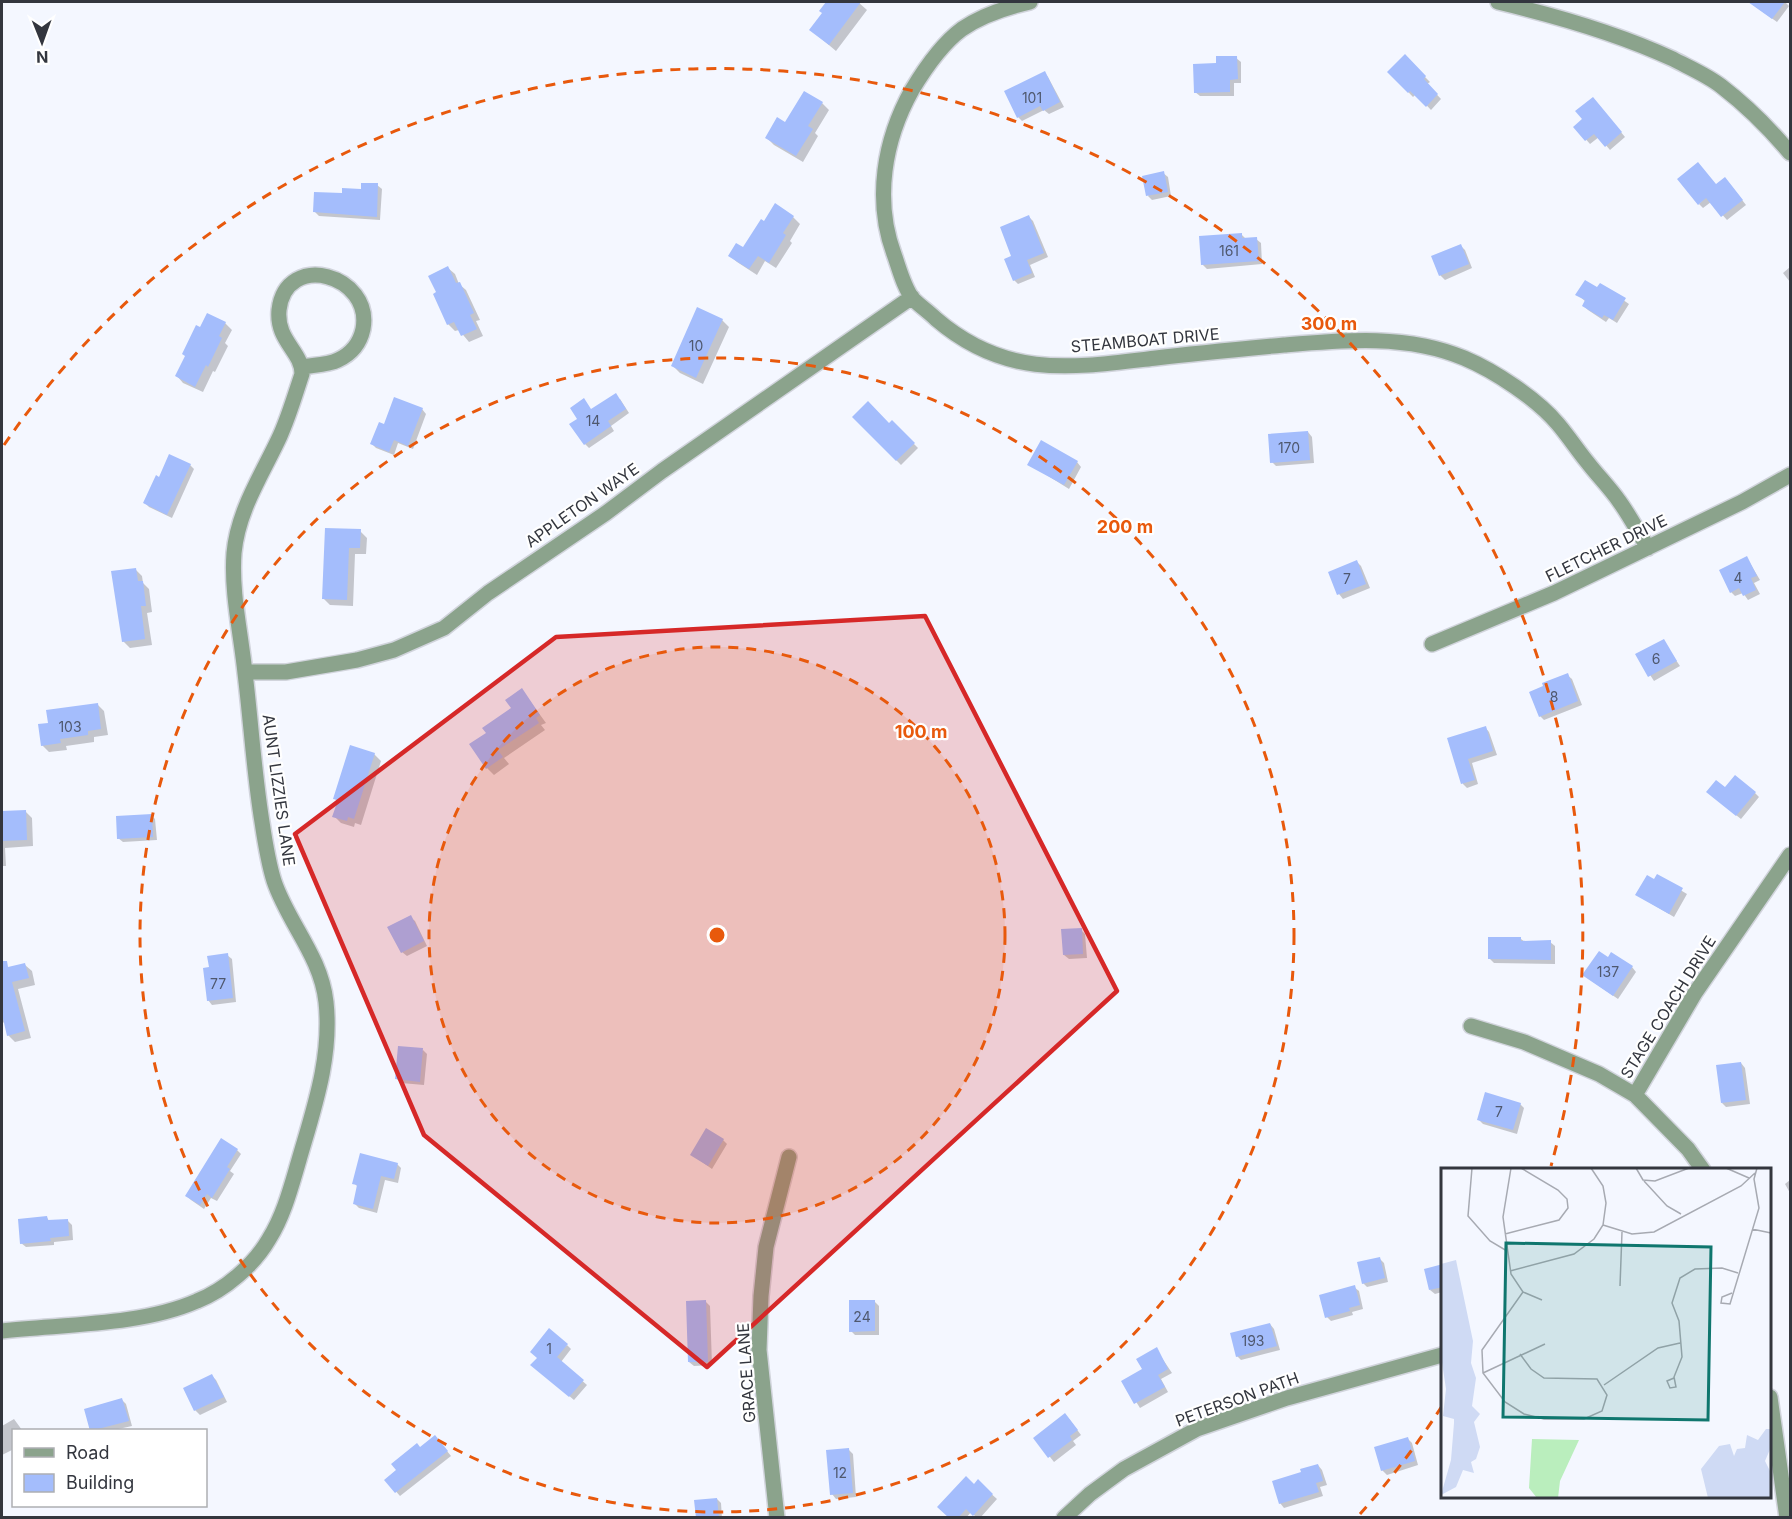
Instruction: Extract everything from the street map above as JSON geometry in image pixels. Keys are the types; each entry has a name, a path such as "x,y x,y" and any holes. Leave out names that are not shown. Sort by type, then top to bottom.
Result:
{"street":[{"name":"STEAMBOAT DRIVE","path":"1030,2 981,19 962,30 924,70 898,116 882,184 882,204 891,246 912,297 971,345 1019,361 1046,365 1086,367 1316,343 1380,341 1409,343 1440,349 1490,371 1523,393 1557,422 1620,502 1648,548"},
{"path":"1498,2 1604,31 1687,66 1720,84 1771,130 1791,153"},
{"path":"311,274 334,278 352,290 364,312 362,337 355,348 336,361 302,367 284,339 279,326 280,308 286,290 297,279 311,274"},
{"name":"APPLETON WAYE","path":"245,672 286,672 357,660 394,650 444,628 488,593 606,513 689,452 912,297"},
{"name":"AUNT LIZZIES LANE","path":"2,1331 132,1319 196,1302 240,1274 258,1255 269,1239 286,1201 323,1072 327,1044 326,999 317,966 281,900 268,864 234,574 237,532 245,506 281,435 302,374 302,367"},
{"name":"FLETCHER DRIVE","path":"1432,644 1554,593 1742,502 1791,475"},
{"name":"STAGE COACH DRIVE","path":"1702,1168 1688,1149 1635,1095 1695,993 1791,855"},
{"path":"1471,1026 1524,1042 1599,1074 1635,1095"},
{"name":"GRACE LANE","path":"777,1518 759,1350 759,1322 766,1246 789,1157"},
{"name":"PETERSON PATH","path":"1064,1518 1090,1494 1124,1469 1197,1429 1287,1398 1441,1356"},
{"path":"1771,1401 1784,1453 1787,1518"}],"highlighted area":[{"path":"925,616 1117,991 707,1367 424,1135 295,834 556,637"}],"building":[{"path":"826,2 861,2 829,45 809,30 822,13 819,11"},
{"path":"1748,2 1785,2 1772,19"},
{"path":"1405,54 1426,76 1424,79 1438,94 1426,107 1387,72"},
{"path":"1216,56 1237,56 1238,79 1230,80 1230,92 1194,93 1193,64 1216,63"},
{"path":"1045,71 1060,102 1043,111 1040,106 1017,118 1004,91"},
{"path":"804,91 823,102 808,126 813,129 796,156 765,138 777,117 785,122"},
{"path":"1593,97 1622,132 1605,147 1594,134 1585,141 1573,127 1582,119 1575,111"},
{"path":"1698,162 1716,184 1725,177 1743,200 1721,217 1706,198 1698,205 1677,179"},
{"path":"1164,171 1168,192 1146,196 1142,176"},
{"path":"361,183 378,183 377,217 313,212 314,192 342,193 342,188 361,189"},
{"path":"775,203 794,216 783,233 786,235 769,263 758,256 749,269 728,256 736,243 743,247 761,219 764,221"},
{"path":"1029,215 1044,253 1027,260 1032,273 1013,281 1004,259 1011,256 1000,227"},
{"path":"1242,233 1242,238 1257,237 1259,261 1201,265 1199,236"},
{"path":"1461,244 1469,264 1439,276 1431,256"},
{"path":"448,266 456,283 460,282 474,313 470,315 477,329 461,336 454,322 447,325 433,294 436,292 428,276"},
{"path":"1585,280 1597,287 1600,283 1626,298 1613,320 1604,315 1602,318 1582,306 1585,300 1575,295"},
{"path":"697,307 723,319 696,378 671,366"},
{"path":"207,313 226,322 219,336 222,338 195,387 175,376 185,356 182,354 196,325 200,327"},
{"path":"616,393 626,409 608,421 611,426 584,445 569,424 577,419 570,408 584,398 591,409"},
{"path":"394,397 423,408 408,446 394,440 389,452 370,444 379,422 384,424"},
{"path":"868,401 889,423 892,420 915,443 896,461 852,417"},
{"path":"1308,431 1310,460 1270,463 1268,434"},
{"path":"1041,440 1078,461 1064,485 1027,465"},
{"path":"169,454 191,464 167,515 143,503 156,475 159,477"},
{"path":"325,528 361,529 360,548 349,548 347,600 322,599"},
{"path":"1747,556 1757,576 1751,578 1756,590 1743,596 1739,588 1730,593 1719,570"},
{"path":"1357,560 1366,584 1337,595 1328,572"},
{"path":"136,568 138,581 143,581 146,606 141,606 145,639 122,642 111,571"},
{"path":"1664,639 1677,661 1648,677 1635,654"},
{"path":"1568,673 1578,701 1539,717 1529,692 1543,686 1542,683"},
{"path":"522,688 540,715 536,718 539,723 498,750 503,757 486,769 469,744 486,733 482,728 511,708 505,700"},
{"path":"98,703 101,729 88,731 88,735 60,739 61,743 41,746 38,724 48,723 46,710"},
{"path":"1486,726 1493,751 1468,759 1475,780 1461,784 1447,738"},
{"path":"350,745 375,753 354,819 348,817 347,821 332,817 338,800 333,799"},
{"path":"1735,775 1756,792 1736,816 1706,792 1716,780 1725,787"},
{"path":"26,810 27,840 2,841 2,811"},
{"path":"152,814 153,837 117,839 116,816"},
{"path":"1657,874 1683,888 1669,914 1635,895 1647,875 1654,879"},
{"path":"411,915 424,941 401,953 387,927"},
{"path":"1082,928 1083,954 1063,955 1061,929"},
{"path":"1488,937 1521,937 1521,941 1551,940 1551,960 1488,959"},
{"path":"1599,951 1608,957 1611,952 1633,966 1613,996 1582,975"},
{"path":"228,953 233,998 207,1001 203,968 209,967 207,956"},
{"path":"2,961 7,961 8,967 25,963 29,978 12,982 25,1031 7,1036 2,1014"},
{"path":"398,1046 423,1048 420,1082 395,1079"},
{"path":"1741,1062 1746,1100 1721,1103 1716,1065"},
{"path":"1485,1092 1521,1103 1513,1130 1477,1120"},
{"path":"706,1128 724,1139 708,1166 690,1155"},
{"path":"221,1138 238,1149 227,1167 230,1169 212,1198 207,1194 200,1205 185,1196"},
{"path":"360,1153 398,1163 394,1179 381,1176 373,1209 353,1204 357,1185 352,1184"},
{"path":"47,1216 48,1220 68,1219 69,1236 50,1238 51,1241 20,1244 18,1219"},
{"path":"1380,1257 1385,1278 1362,1284 1357,1262"},
{"path":"1441,1265 1441,1287 1429,1290 1424,1269"},
{"path":"1355,1285 1360,1305 1349,1308 1350,1311 1325,1318 1319,1295"},
{"path":"706,1300 708,1362 688,1362 686,1301"},
{"path":"849,1300 875,1300 875,1331 849,1332"},
{"path":"1270,1323 1277,1346 1236,1357 1230,1333"},
{"path":"549,1328 568,1344 557,1357 584,1380 569,1397 530,1365 537,1358 530,1352"},
{"path":"1157,1347 1168,1369 1158,1375 1165,1387 1134,1404 1121,1381 1142,1369 1136,1359"},
{"path":"212,1374 224,1397 194,1411 183,1388"},
{"path":"122,1398 129,1421 89,1429 84,1409"},
{"path":"1065,1413 1078,1430 1070,1436 1072,1440 1048,1458 1033,1438"},
{"path":"435,1435 448,1451 395,1493 384,1480 396,1470 391,1464 417,1443 420,1447"},
{"path":"1408,1437 1415,1461 1381,1471 1374,1447"},
{"path":"849,1448 853,1493 830,1495 826,1450"},
{"path":"1318,1464 1323,1481 1316,1483 1319,1492 1279,1504 1272,1481"},
{"path":"966,1476 974,1484 978,1479 993,1494 973,1516 966,1509 958,1518 949,1518 937,1507"},
{"path":"717,1498 719,1518 696,1518 694,1500"}]}
